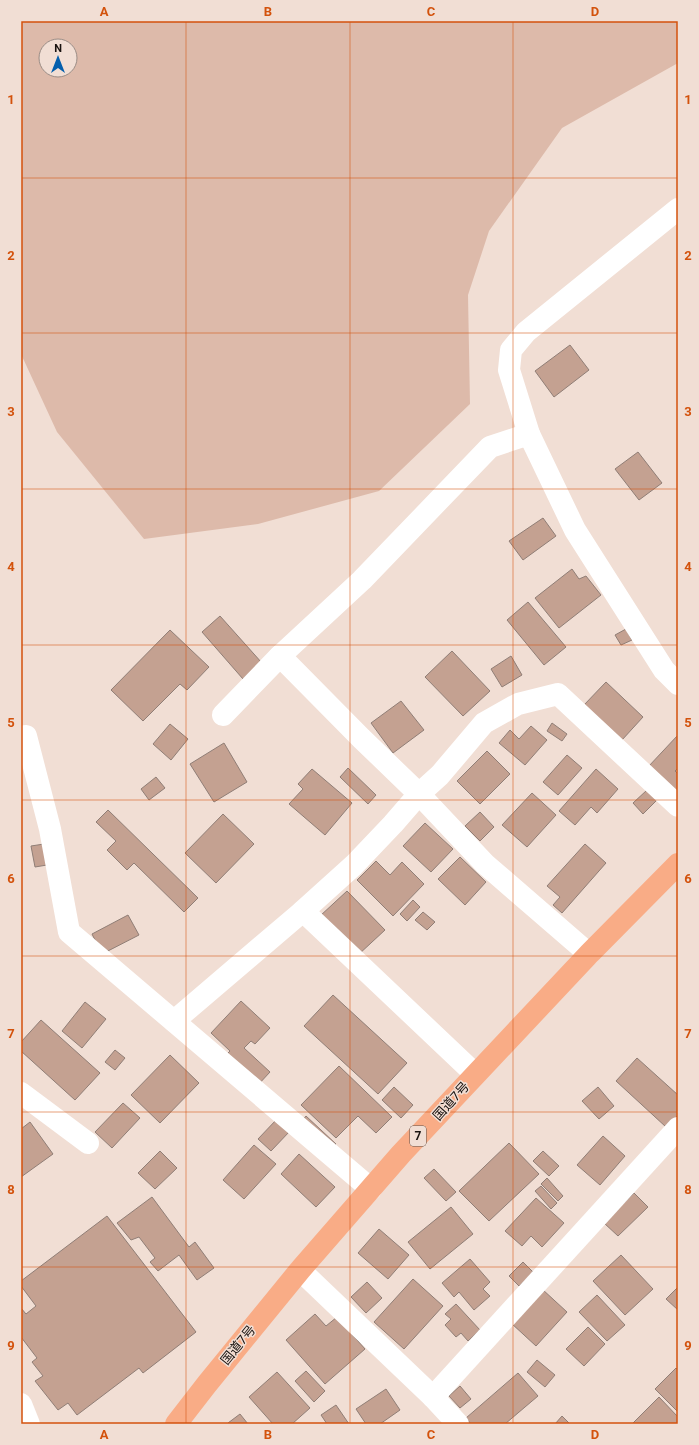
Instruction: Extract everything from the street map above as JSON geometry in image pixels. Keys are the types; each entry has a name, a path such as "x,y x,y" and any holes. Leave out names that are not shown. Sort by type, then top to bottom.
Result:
{"highway":[{"name":"国道7号","path":"176,1424 300,1270 370,1189 475,1074 589,954 678,864"}],"street":[{"path":"678,209 526,332 511,350 509,370 529,434 575,530 664,670 678,684"},
{"path":"223,715 280,656 362,580 490,447 529,434"},
{"path":"280,656 419,794 486,864 589,954"},
{"path":"174,1021 303,911 354,865 419,794 440,775 484,723 518,704 558,694 678,806"},
{"path":"26,736 50,829 69,932 370,1189"},
{"path":"303,911 475,1074"},
{"path":"21,1092 88,1143"},
{"path":"433,1397 678,1128"},
{"path":"300,1270 433,1397 458,1424"},
{"path":"21,1404 29,1424"}],"shaded area":[{"path":"21,21 678,21 678,63 562,128 489,231 468,295 470,404 379,491 258,524 144,539 57,432 21,354"}],"building":[{"path":"570,345 589,370 554,397 535,371"},
{"path":"638,452 662,483 639,500 615,469"},
{"path":"543,518 556,536 523,560 509,541"},
{"path":"572,569 579,579 586,576 601,595 559,628 535,598"},
{"path":"528,602 566,647 544,665 507,620"},
{"path":"220,616 262,663 243,679 202,632"},
{"path":"626,629 632,640 621,645 615,635"},
{"path":"170,630 209,667 187,690 180,684 143,721 111,690"},
{"path":"452,651 490,691 463,716 425,677"},
{"path":"511,656 522,675 502,687 491,669"},
{"path":"606,682 643,717 622,740 584,705"},
{"path":"401,701 424,730 393,753 371,723"},
{"path":"552,723 567,734 562,741 547,731"},
{"path":"170,724 188,739 171,760 153,744"},
{"path":"531,726 547,740 525,765 499,743 510,730 519,739"},
{"path":"678,735 678,768 675,771 678,774 678,794 648,767"},
{"path":"224,743 247,782 214,802 190,764"},
{"path":"487,751 510,774 480,804 457,781"},
{"path":"567,755 582,768 558,795 543,782"},
{"path":"348,768 376,795 368,804 340,777"},
{"path":"312,769 352,803 325,835 289,804 303,789 298,784"},
{"path":"596,769 618,789 597,813 591,807 575,825 559,811"},
{"path":"156,777 165,788 149,800 141,789"},
{"path":"647,790 657,800 643,814 633,803"},
{"path":"532,793 556,815 527,847 502,825"},
{"path":"108,810 198,898 184,912 134,863 127,870 107,850 116,841 96,822"},
{"path":"480,812 494,827 480,841 465,826"},
{"path":"223,814 254,844 216,883 185,853"},
{"path":"425,823 453,849 431,872 403,846"},
{"path":"44,844 47,865 35,867 31,846"},
{"path":"585,844 606,863 562,913 553,905 560,897 547,886"},
{"path":"460,857 486,882 465,905 438,879"},
{"path":"376,861 390,875 402,862 424,884 393,916 357,880"},
{"path":"347,891 385,930 358,955 320,916"},
{"path":"413,900 420,907 407,921 400,914"},
{"path":"423,912 435,922 427,930 415,920"},
{"path":"128,915 139,935 102,954 92,934"},
{"path":"333,995 407,1063 378,1094 304,1026"},
{"path":"241,1001 270,1028 255,1044 251,1041 244,1048 270,1072 257,1086 225,1056 230,1051 211,1033"},
{"path":"85,1002 106,1019 82,1048 62,1031"},
{"path":"41,1020 100,1073 75,1100 21,1051 21,1042"},
{"path":"115,1050 125,1058 115,1070 105,1062"},
{"path":"170,1055 199,1083 160,1123 131,1095"},
{"path":"637,1058 678,1095 678,1115 666,1127 616,1081"},
{"path":"339,1066 392,1117 376,1133 358,1116 336,1138 301,1105"},
{"path":"394,1087 413,1105 401,1118 382,1100"},
{"path":"598,1087 614,1106 599,1119 582,1101"},
{"path":"123,1103 140,1118 112,1148 95,1132"},
{"path":"306,1116 336,1144 331,1149 302,1121"},
{"path":"277,1119 290,1131 271,1151 258,1139"},
{"path":"30,1122 53,1154 21,1177 21,1129"},
{"path":"603,1136 625,1156 600,1185 577,1165"},
{"path":"509,1143 539,1174 489,1221 459,1191"},
{"path":"254,1145 276,1164 244,1199 223,1180"},
{"path":"160,1151 177,1168 155,1189 138,1173"},
{"path":"543,1151 559,1166 549,1176 533,1161"},
{"path":"299,1154 335,1187 316,1207 281,1174"},
{"path":"434,1169 456,1192 446,1201 424,1178"},
{"path":"547,1178 563,1196 558,1201 541,1184"},
{"path":"541,1186 557,1203 551,1209 535,1191"},
{"path":"634,1193 648,1207 618,1236 604,1223"},
{"path":"152,1197 189,1247 195,1242 214,1268 197,1280 179,1255 158,1271 150,1262 155,1258 139,1237 131,1240 117,1223"},
{"path":"536,1198 564,1223 542,1247 531,1236 522,1246 505,1231"},
{"path":"451,1207 473,1234 430,1269 408,1242"},
{"path":"107,1216 196,1332 143,1373 139,1368 77,1415 68,1403 58,1410 35,1381 43,1376 32,1362 37,1358 21,1337 21,1308 26,1314 36,1306 21,1286 21,1281"},
{"path":"379,1229 409,1255 388,1279 358,1253"},
{"path":"621,1255 653,1289 625,1315 593,1281"},
{"path":"470,1259 490,1282 483,1289 490,1296 474,1310 459,1292 454,1297 442,1283"},
{"path":"523,1262 534,1273 519,1286 509,1276"},
{"path":"413,1279 443,1306 404,1349 374,1322"},
{"path":"367,1282 382,1298 366,1313 351,1297"},
{"path":"678,1287 678,1310 666,1299"},
{"path":"542,1289 567,1312 536,1346 511,1323"},
{"path":"597,1295 625,1325 607,1341 579,1312"},
{"path":"456,1304 480,1330 468,1341 461,1333 456,1337 445,1325 451,1319 445,1314"},
{"path":"315,1314 326,1326 337,1317 365,1349 325,1384 286,1340"},
{"path":"588,1327 605,1344 584,1366 566,1349"},
{"path":"537,1360 555,1375 545,1387 527,1372"},
{"path":"676,1368 678,1370 678,1412 655,1389"},
{"path":"306,1371 325,1391 314,1402 295,1381"},
{"path":"277,1372 310,1408 292,1424 273,1424 249,1397"},
{"path":"518,1373 538,1396 505,1424 471,1424 466,1418"},
{"path":"460,1386 471,1399 460,1408 449,1396"},
{"path":"386,1389 400,1410 380,1424 366,1424 356,1409"},
{"path":"659,1397 678,1417 678,1424 632,1424"},
{"path":"336,1405 349,1424 327,1424 321,1415"},
{"path":"240,1414 248,1424 228,1423"},
{"path":"562,1416 570,1424 555,1424"}]}
